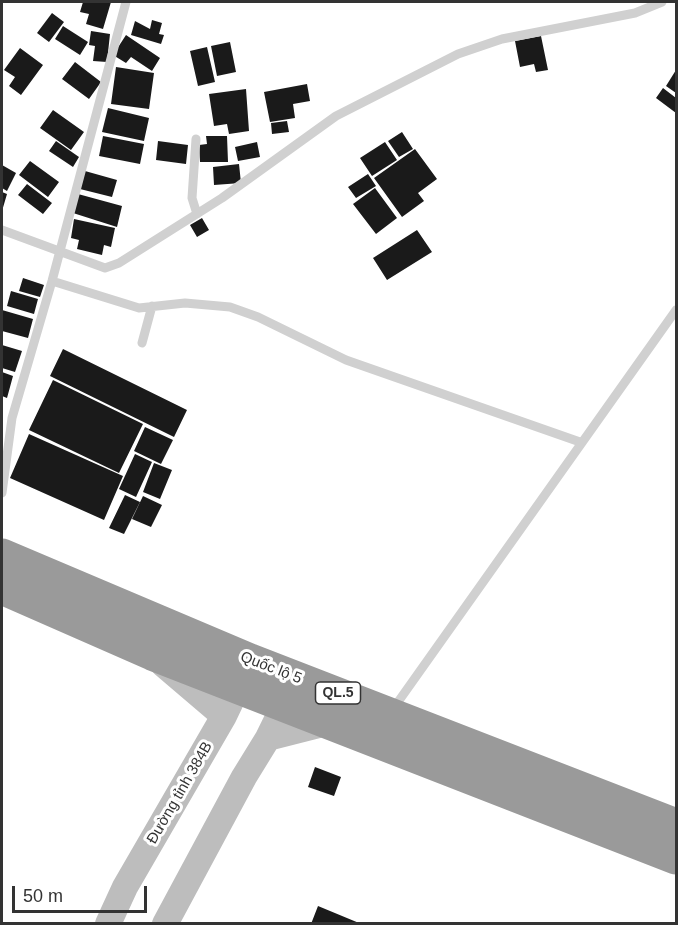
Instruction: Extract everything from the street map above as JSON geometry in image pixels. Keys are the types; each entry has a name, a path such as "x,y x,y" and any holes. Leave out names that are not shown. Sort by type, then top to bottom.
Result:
{"highway":[{"name":"Quốc lộ 5","path":"2,555 244,674 291,692 390,713 676,825"},
{"name":"Quốc lộ 5","path":"2,588 152,654 244,674"},
{"name":"Quốc lộ 5","path":"291,692 331,722 676,858"}],"street":[{"path":"152,654 224,717"},
{"name":"Đường tỉnh 384B","path":"108,924 125,887 224,717 244,674"},
{"path":"165,924 291,692"},
{"path":"268,738 331,722"}],"lane":[{"path":"2,493 12,418 53,277 126,2"},
{"path":"2,230 58,256 105,268 119,263 197,214 336,116 458,54 502,39 635,13 662,2"},
{"path":"196,139 192,198 197,214"},
{"path":"53,277 140,308 205,303 230,307 258,317 346,360 580,442"},
{"path":"142,343 152,306"},
{"path":"390,713 580,442 676,310"}],"building":[{"path":"83,2 111,2 103,29 86,24 89,14 80,12"},
{"path":"52,13 64,22 49,42 37,33"},
{"path":"152,20 162,23 159,34 164,35 161,44 131,35 135,21 150,29"},
{"path":"63,26 88,42 80,55 55,39"},
{"path":"91,31 110,34 107,62 93,61 95,46 89,45"},
{"path":"126,35 160,58 152,71 131,57 126,63 113,55"},
{"path":"541,36 548,70 536,72 534,64 520,67 515,41"},
{"path":"230,42 236,72 217,76 211,46"},
{"path":"207,47 215,82 198,86 190,51"},
{"path":"20,48 43,65 21,95 9,86 15,77 4,70"},
{"path":"75,62 101,82 89,99 62,79"},
{"path":"116,67 154,73 149,109 111,104"},
{"path":"676,70 676,93 666,86"},
{"path":"307,84 310,101 293,104 295,118 270,122 264,92"},
{"path":"663,88 676,98 676,113 656,98"},
{"path":"246,89 249,131 229,134 227,124 214,126 209,94"},
{"path":"108,108 149,118 144,141 102,132"},
{"path":"53,110 84,132 71,150 40,128"},
{"path":"287,121 289,132 272,134 271,123"},
{"path":"402,132 413,149 399,157 388,141"},
{"path":"103,136 144,144 140,164 99,156"},
{"path":"206,136 227,136 228,162 200,162 199,145 207,144"},
{"path":"56,141 79,157 73,167 49,151"},
{"path":"158,141 188,145 186,164 156,160"},
{"path":"257,142 260,157 238,161 235,147"},
{"path":"385,142 397,160 372,176 360,158"},
{"path":"415,149 437,179 418,193 424,201 402,217 374,178"},
{"path":"30,161 59,182 48,197 19,175"},
{"path":"239,164 241,183 214,185 213,167"},
{"path":"2,165 16,173 7,191 2,188"},
{"path":"85,171 117,180 112,197 80,189"},
{"path":"368,174 376,186 356,198 348,187"},
{"path":"27,184 52,203 43,214 18,195"},
{"path":"375,188 397,218 376,234 353,204"},
{"path":"2,192 7,194 2,211"},
{"path":"78,194 122,206 117,227 73,213"},
{"path":"202,218 209,230 197,237 190,225"},
{"path":"74,219 115,228 111,247 104,245 102,255 77,249 79,240 71,238"},
{"path":"417,230 432,252 387,280 373,258"},
{"path":"23,278 44,285 40,297 19,291"},
{"path":"11,291 38,299 34,314 7,306"},
{"path":"2,310 33,319 28,338 2,331"},
{"path":"2,345 22,351 15,372 2,368"},
{"path":"63,349 187,410 174,437 50,376"},
{"path":"2,372 13,376 7,398 2,396"},
{"path":"53,380 143,424 119,473 29,430"},
{"path":"145,427 173,440 161,464 134,451"},
{"path":"29,434 123,476 104,520 10,478"},
{"path":"135,454 152,462 136,497 119,489"},
{"path":"154,463 172,470 160,499 143,492"},
{"path":"125,495 140,502 124,534 109,528"},
{"path":"143,496 162,505 151,527 132,519"},
{"path":"315,767 341,777 334,796 308,787"},
{"path":"318,906 359,923 359,924 311,924"}]}
